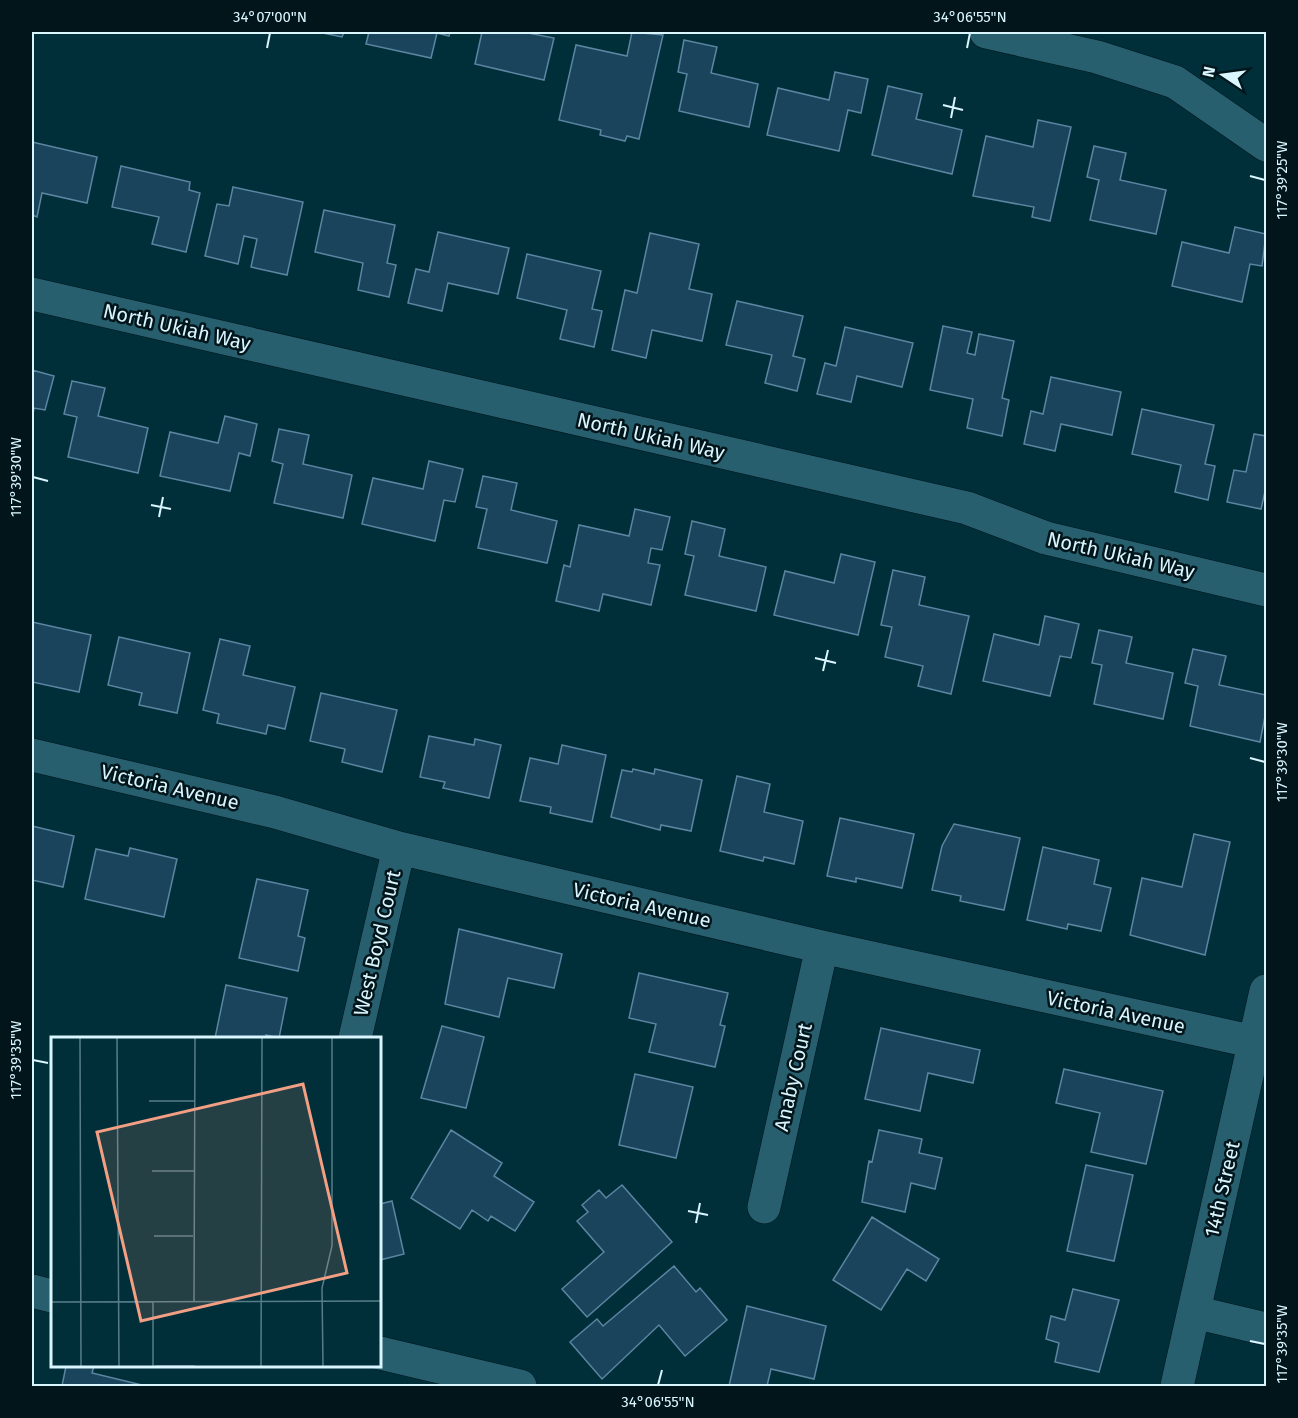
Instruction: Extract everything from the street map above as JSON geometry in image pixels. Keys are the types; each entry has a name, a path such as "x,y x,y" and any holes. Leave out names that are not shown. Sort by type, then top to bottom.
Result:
{"street":[{"path":"986,32 1097,57 1174,82 1266,145"},
{"name":"North Ukiah Way","path":"32,294 967,508 1046,538 1266,590"},
{"name":"Victoria Avenue","path":"32,755 275,812 399,848 822,947 1255,1042"},
{"name":"West Boyd Court","path":"355,1037 399,848"},
{"name":"Anaby Court","path":"764,1207 822,947"},
{"name":"14th Street","path":"1177,1386 1266,991"},
{"path":"32,1291 51,1296"},
{"path":"1194,1312 1266,1329"},
{"path":"381,1353 520,1386"}],"building":[{"path":"318,32 344,32 342,37"},
{"path":"369,32 450,32 449,36 437,33 431,58 366,44"},
{"path":"482,32 523,32 554,38 544,80 475,64"},
{"path":"632,32 663,35 639,139 627,136 625,141 600,135 601,130 559,120 576,45 627,56"},
{"path":"684,40 717,47 711,73 758,84 749,127 679,111 687,74 678,72"},
{"path":"835,72 868,79 861,113 848,110 839,151 767,135 778,88 829,100"},
{"path":"888,86 922,94 916,119 962,130 952,174 872,155"},
{"path":"1038,120 1071,127 1050,221 1032,217 1034,207 973,196 986,136 1033,147"},
{"path":"32,142 97,157 87,203 42,193 37,217 32,215"},
{"path":"1094,146 1126,153 1120,180 1166,190 1156,234 1090,220 1099,180 1087,177"},
{"path":"121,166 190,182 189,190 200,193 186,252 152,244 159,217 112,207"},
{"path":"233,187 303,202 287,275 251,267 257,239 244,236 238,264 205,256 217,204 229,206"},
{"path":"324,210 395,225 387,263 396,265 389,297 358,290 363,263 315,252"},
{"path":"1235,227 1266,234 1262,266 1250,264 1242,302 1172,286 1182,242 1229,253"},
{"path":"438,232 509,248 498,294 448,283 442,311 408,303 416,269 429,272"},
{"path":"650,233 699,244 689,289 712,294 702,341 652,330 646,358 612,350 625,290 637,293"},
{"path":"527,254 601,271 592,309 602,311 594,347 560,339 567,310 517,298"},
{"path":"737,301 803,316 793,356 805,359 797,391 765,383 772,355 726,345"},
{"path":"943,326 972,332 967,353 975,355 979,334 1014,341 1002,398 1009,400 1002,436 967,428 973,399 930,390"},
{"path":"845,327 913,343 902,387 857,376 851,402 817,394 825,363 836,366"},
{"path":"32,370 54,376 45,410 34,408 32,419"},
{"path":"1051,377 1121,392 1112,435 1061,424 1055,451 1024,444 1031,411 1043,414"},
{"path":"72,381 105,388 98,416 148,428 138,473 68,457 77,417 64,414"},
{"path":"1142,409 1214,425 1205,464 1215,466 1208,500 1175,492 1181,465 1132,454"},
{"path":"225,416 257,424 250,456 239,453 230,491 160,476 170,432 218,443"},
{"path":"279,429 309,435 303,464 352,475 343,518 274,503 283,464 272,461"},
{"path":"1254,434 1266,436 1266,487 1261,509 1227,502 1234,470 1246,472"},
{"path":"429,461 463,469 455,502 444,500 435,541 362,524 373,478 423,489"},
{"path":"483,476 517,483 511,510 557,521 547,563 478,548 487,509 476,507"},
{"path":"635,509 670,517 662,550 651,548 648,563 660,565 651,605 603,594 599,611 556,601 564,565 570,567 579,525 629,536"},
{"path":"692,521 725,529 719,556 766,567 756,611 685,595 694,556 685,554"},
{"path":"841,554 875,562 858,635 774,615 785,571 834,583"},
{"path":"893,570 925,577 919,605 969,616 951,694 918,686 923,666 885,657 892,627 881,625"},
{"path":"1045,616 1079,624 1071,658 1060,656 1050,696 983,681 994,634 1039,645"},
{"path":"32,622 91,635 79,692 32,682"},
{"path":"1099,630 1132,637 1126,663 1173,673 1163,719 1094,704 1102,665 1092,663"},
{"path":"119,637 190,653 177,713 139,705 142,693 108,685"},
{"path":"220,639 250,646 243,675 295,687 285,729 268,725 266,734 217,723 219,714 203,710"},
{"path":"1193,649 1226,656 1219,685 1266,695 1266,711 1260,742 1190,726 1198,686 1185,683"},
{"path":"321,693 397,710 382,772 342,762 345,749 310,741"},
{"path":"429,736 474,745 475,739 501,745 489,798 443,788 445,782 420,777"},
{"path":"562,745 606,755 592,822 550,813 551,807 520,801 530,758 558,764"},
{"path":"633,769 654,774 655,769 702,780 691,831 661,825 660,830 611,817 622,770 632,772"},
{"path":"737,776 770,784 764,812 803,821 794,864 764,857 763,861 720,851"},
{"path":"840,818 914,834 902,888 856,878 856,882 827,876"},
{"path":"954,824 1020,838 1004,910 960,901 961,896 932,890 942,846"},
{"path":"32,826 74,836 63,887 32,880"},
{"path":"1194,834 1230,842 1205,955 1130,935 1142,878 1182,887"},
{"path":"1043,847 1099,860 1094,884 1111,888 1101,931 1068,924 1067,929 1027,920"},
{"path":"130,848 177,859 164,917 85,899 96,849 128,856"},
{"path":"257,879 308,890 298,936 305,938 298,971 239,958"},
{"path":"459,929 562,954 554,988 508,978 499,1017 445,1004"},
{"path":"639,973 728,993 720,1025 725,1026 715,1067 649,1052 656,1024 629,1018"},
{"path":"226,985 287,998 279,1037 266,1035 265,1037 215,1037"},
{"path":"442,1026 484,1037 466,1108 421,1098"},
{"path":"881,1028 980,1050 973,1083 928,1073 920,1111 865,1099"},
{"path":"1064,1069 1163,1091 1146,1164 1091,1152 1100,1113 1056,1103"},
{"path":"635,1074 693,1087 676,1158 619,1145"},
{"path":"451,1130 502,1163 494,1176 534,1202 515,1231 491,1216 488,1221 472,1210 460,1229 411,1198"},
{"path":"879,1130 922,1139 919,1153 942,1158 935,1189 911,1183 905,1212 862,1202 869,1161 872,1162"},
{"path":"1086,1165 1133,1175 1114,1261 1067,1251"},
{"path":"622,1185 672,1242 587,1317 562,1289 604,1252 577,1221 588,1212 582,1205 599,1190 606,1198"},
{"path":"392,1201 404,1254 381,1260 381,1204"},
{"path":"872,1217 939,1259 926,1281 907,1269 881,1310 833,1280"},
{"path":"674,1266 696,1292 700,1288 727,1320 685,1356 659,1325 602,1379 570,1342 597,1319 603,1326"},
{"path":"1073,1289 1119,1300 1099,1372 1055,1362 1059,1343 1046,1339 1051,1316 1065,1320"},
{"path":"747,1306 826,1326 814,1379 771,1369 767,1386 729,1386"},
{"path":"66,1367 94,1367 92,1373 146,1386 62,1386"}]}
